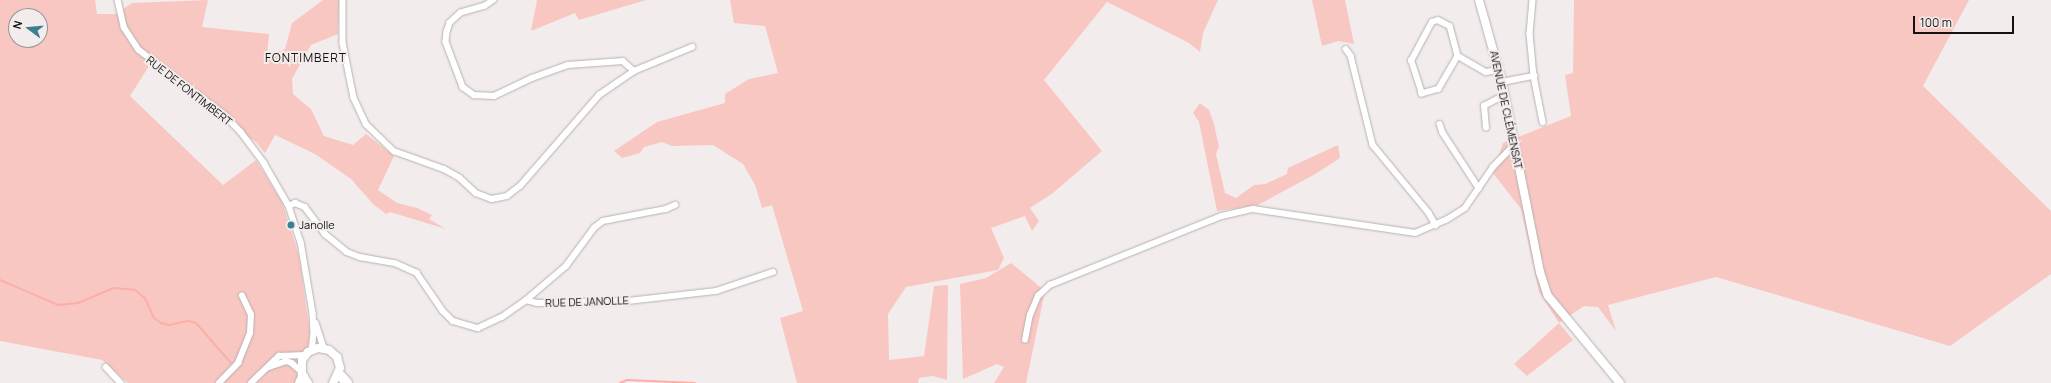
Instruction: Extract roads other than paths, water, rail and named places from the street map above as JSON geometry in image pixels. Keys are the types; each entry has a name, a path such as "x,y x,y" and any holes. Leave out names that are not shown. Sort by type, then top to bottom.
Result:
{"highway":[{"path":"339,374 347,383"}],"main road":[{"name":"AVENUE DE CLÉMENSAT","path":"1479,0 1502,82 1540,272 1548,296 1620,383"},
{"path":"303,378 305,355 312,350 324,348 337,357 339,374 333,383"}],"street":[{"name":"RUE DE FONTIMBERT","path":"118,0 124,27 135,46 147,58 225,115 241,132 264,163 289,206 301,242 313,313 314,334 312,350"},
{"path":"343,0 343,43 354,98 366,124 394,151 444,169 460,178 484,198 492,199 507,196 520,186 599,95 634,71 692,46"},
{"path":"494,0 485,6 461,13 450,23 447,32 446,42 463,87 474,95 494,96 532,78 568,65 623,61 634,71"},
{"path":"1533,0 1530,34 1534,76 1543,122"},
{"path":"1458,56 1439,89 1422,94 1411,61 1432,22 1438,20 1450,26 1458,56 1486,72 1499,70"},
{"path":"1346,48 1351,56 1372,145 1429,213 1436,224"},
{"path":"1502,82 1534,76"},
{"path":"1486,128 1484,106 1505,95"},
{"path":"1440,124 1443,134 1479,188"},
{"path":"1025,340 1030,315 1038,296 1050,285 1222,216 1253,210 1415,233 1436,224 1465,208 1493,167 1514,146"},
{"path":"289,206 295,203 305,207 325,234 347,252 368,259 395,263 417,273 443,310 461,325 478,328 487,325 526,300 566,266 594,228 603,221 666,209 675,204"},
{"name":"RUE DE JANOLLE","path":"526,300 537,303 628,301 716,291 773,272"},
{"path":"219,383 238,363 250,333 250,315 242,296"},
{"name":"RUE DE FONTIMBERT","path":"313,313 324,348"},
{"path":"251,383 279,356 305,355"},
{"path":"267,368 286,361 292,363 303,378"},
{"path":"106,367 121,383"}],"waterway":[{"path":"0,280 58,305 78,303 114,288 135,290 145,298 154,318 161,323 169,325 188,321 196,323 231,363"},
{"path":"620,383 627,380 695,383"}],"place":[{"name":"Janolle","path":"291,225"}],"district":[{"name":"FONTIMBERT","path":"306,58"}]}
